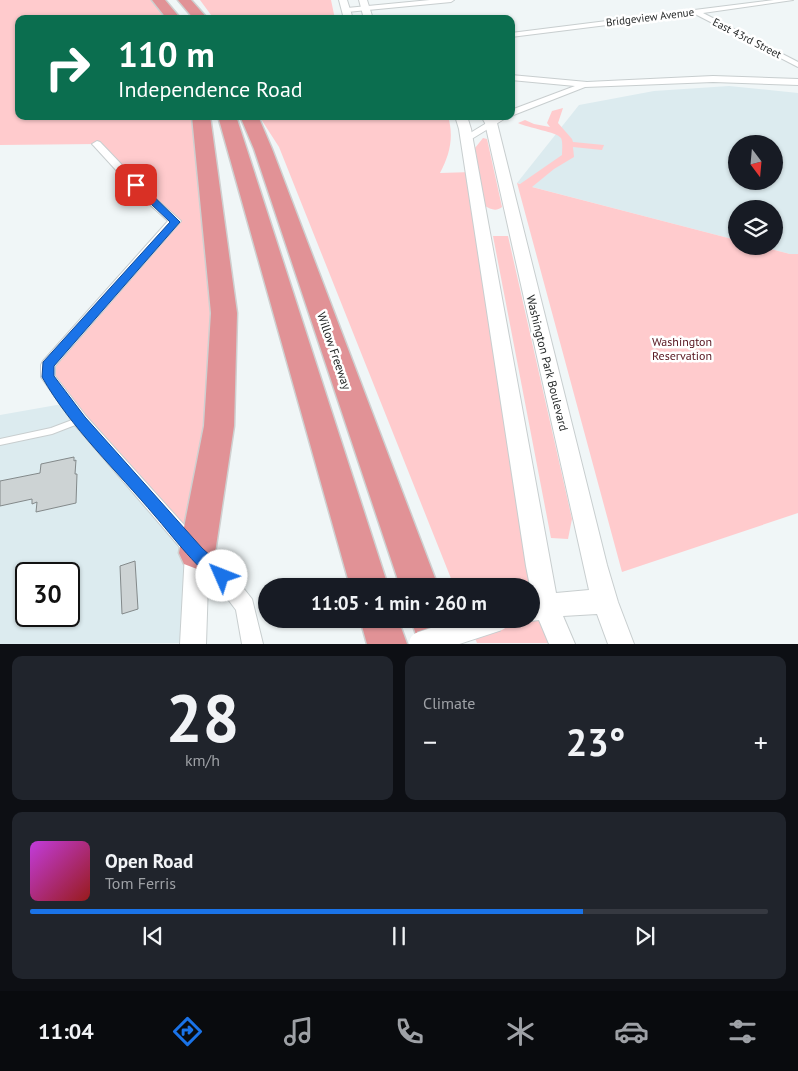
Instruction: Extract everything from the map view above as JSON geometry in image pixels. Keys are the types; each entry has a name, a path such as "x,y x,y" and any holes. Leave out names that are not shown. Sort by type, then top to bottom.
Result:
{"highway":[{"path":"158,0 171,15"},
{"path":"188,2 198,15"},
{"path":"197,553 219,426 224,313 201,120"},
{"path":"228,120 368,578"},
{"name":"Willow Freeway","path":"251,120 263,149 415,578"},
{"path":"382,628 386,644"},
{"path":"434,628 440,644"}],"street":[{"path":"343,0 348,15 364,4 451,0"},
{"path":"789,0 798,4"},
{"name":"Bridgeview Avenue","path":"515,35 789,0"},
{"name":"East 43rd Street","path":"696,12 798,65"},
{"path":"515,77 587,85 712,79 798,82"},
{"path":"515,112 587,85"},
{"path":"461,120 467,138 538,566 538,578"},
{"name":"Washington Park Boulevard","path":"467,138 493,120"},
{"name":"Washington Park Boulevard","path":"494,120 605,602 621,644"},
{"path":"97,144 141,191 175,222 48,366 48,377 80,420 197,553 222,576 246,606 253,644"},
{"path":"193,644 197,553"},
{"path":"540,607 575,602 605,602"},
{"path":"540,609 562,644"},
{"path":"421,644 470,628"}],"lane":[{"path":"0,442 52,431 80,420"}],"shaded area":[{"path":"729,86 798,93 798,254 783,252 783,200 728,200 728,238 517,183 579,105 654,91"},
{"path":"68,403 199,506 181,643 0,644 0,415"}],"green space":[{"path":"0,0 158,0 171,15 15,15 15,120 201,120 224,313 197,553 80,420 48,365 175,221 97,144 0,145"},
{"path":"200,0 331,0 334,15 211,15"},
{"name":"Washington Reservation","path":"563,108 558,123 573,142 604,145 602,150 573,147 574,157 554,169 532,187 728,238 728,255 783,255 783,252 798,254 798,513 622,572 517,183 520,184 562,155 561,138 518,123 525,120 550,127 547,123 552,111"},
{"path":"262,120 449,120 451,131 450,145 440,173 472,172 562,643 477,643 471,628 540,628 540,578 451,578 279,147"},
{"path":"483,138 487,139 502,207 495,210 485,206 475,148"},
{"path":"493,236 508,236 572,519 568,539 551,538"}],"building":[{"path":"74,457 74,461 76,460 75,474 77,474 76,503 36,512 37,502 32,504 32,499 0,506 0,481 40,473 41,464"},
{"path":"135,561 138,609 122,614 120,566"}],"route":[{"path":"136,185 171,216 175,222 48,366 48,377 80,420 197,553 222,576"}]}
